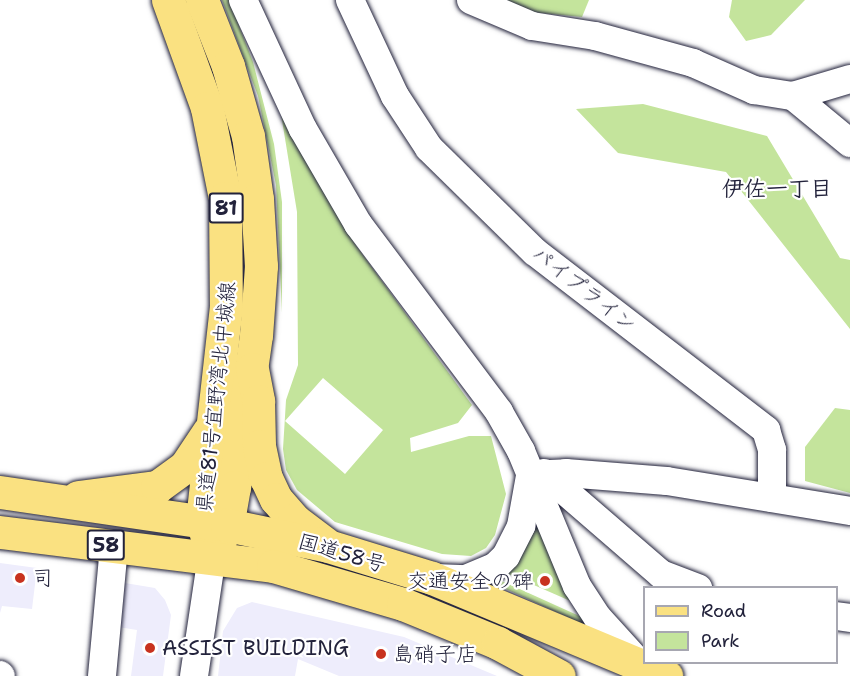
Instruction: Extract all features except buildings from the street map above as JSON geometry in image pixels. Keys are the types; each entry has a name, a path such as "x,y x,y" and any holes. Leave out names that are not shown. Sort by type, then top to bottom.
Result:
{"main road":[{"name":"県道81号宜野湾北中城線","path":"168,0 207,108 225,198 229,270 213,423 215,523 212,555"},
{"name":"県道81号宜野湾北中城線","path":"202,0 240,104 256,189 261,266 252,369 215,523"},
{"path":"252,369 258,401 259,446 266,478 276,499 294,520 330,547"},
{"path":"50,501 157,488 185,467 213,423"},
{"name":"国道58号","path":"0,492 215,523 330,547 432,578 653,670"},
{"name":"国道58号","path":"0,532 212,555 273,566 403,604 498,643 559,676"}],"street":[{"path":"243,0 303,129 358,224 499,412 537,474 568,567 588,604 643,660"},
{"name":"パイプライン","path":"350,0 395,96 429,148 535,252 766,430 772,450 772,498"},
{"path":"471,0 532,26 595,36 693,63 754,90 793,96 850,79"},
{"path":"793,96 850,143"},
{"path":"537,474 667,481 850,511"},
{"path":"432,578 466,579 488,570 506,556 521,526 537,474"},
{"path":"537,474 661,574 693,586"},
{"path":"102,676 114,546"},
{"path":"194,676 212,555"}],"shaded area":[{"path":"0,563 37,568 32,609 2,606 0,613"},
{"path":"119,582 155,588 165,600 171,615 163,676 131,676 137,630 112,626"},
{"path":"252,602 404,637 497,676 339,676 298,659 295,676 218,676 223,631 237,608"}],"green space":[{"path":"222,0 229,0 253,62 274,144 282,202 282,313 276,185 258,96"},
{"path":"498,0 589,0 582,17 530,12"},
{"path":"732,0 805,0 771,35 746,41 729,17"},
{"path":"643,104 767,136 840,258 850,260 850,329 726,172 618,153 576,109"},
{"path":"281,114 355,244 472,405 458,423 410,438 411,452 469,436 491,436 506,494 495,535 486,548 471,556 442,554 335,522 297,490 286,470 283,449 286,400 298,365 297,212","holes":["323,378 383,430 345,474 285,421"]},
{"path":"835,408 850,410 850,493 805,481 805,447"},
{"path":"535,521 575,603 504,572"},
{"path":"493,577 586,619 587,626 488,581"}],"place":[{"name":"司","path":"20,578"},
{"name":"交通安全の碑","path":"545,581"},
{"name":"ASSIST BUILDING","path":"150,648"},
{"name":"島硝子店","path":"381,654"}],"district":[{"name":"伊佐一丁目","path":"777,189"}]}
